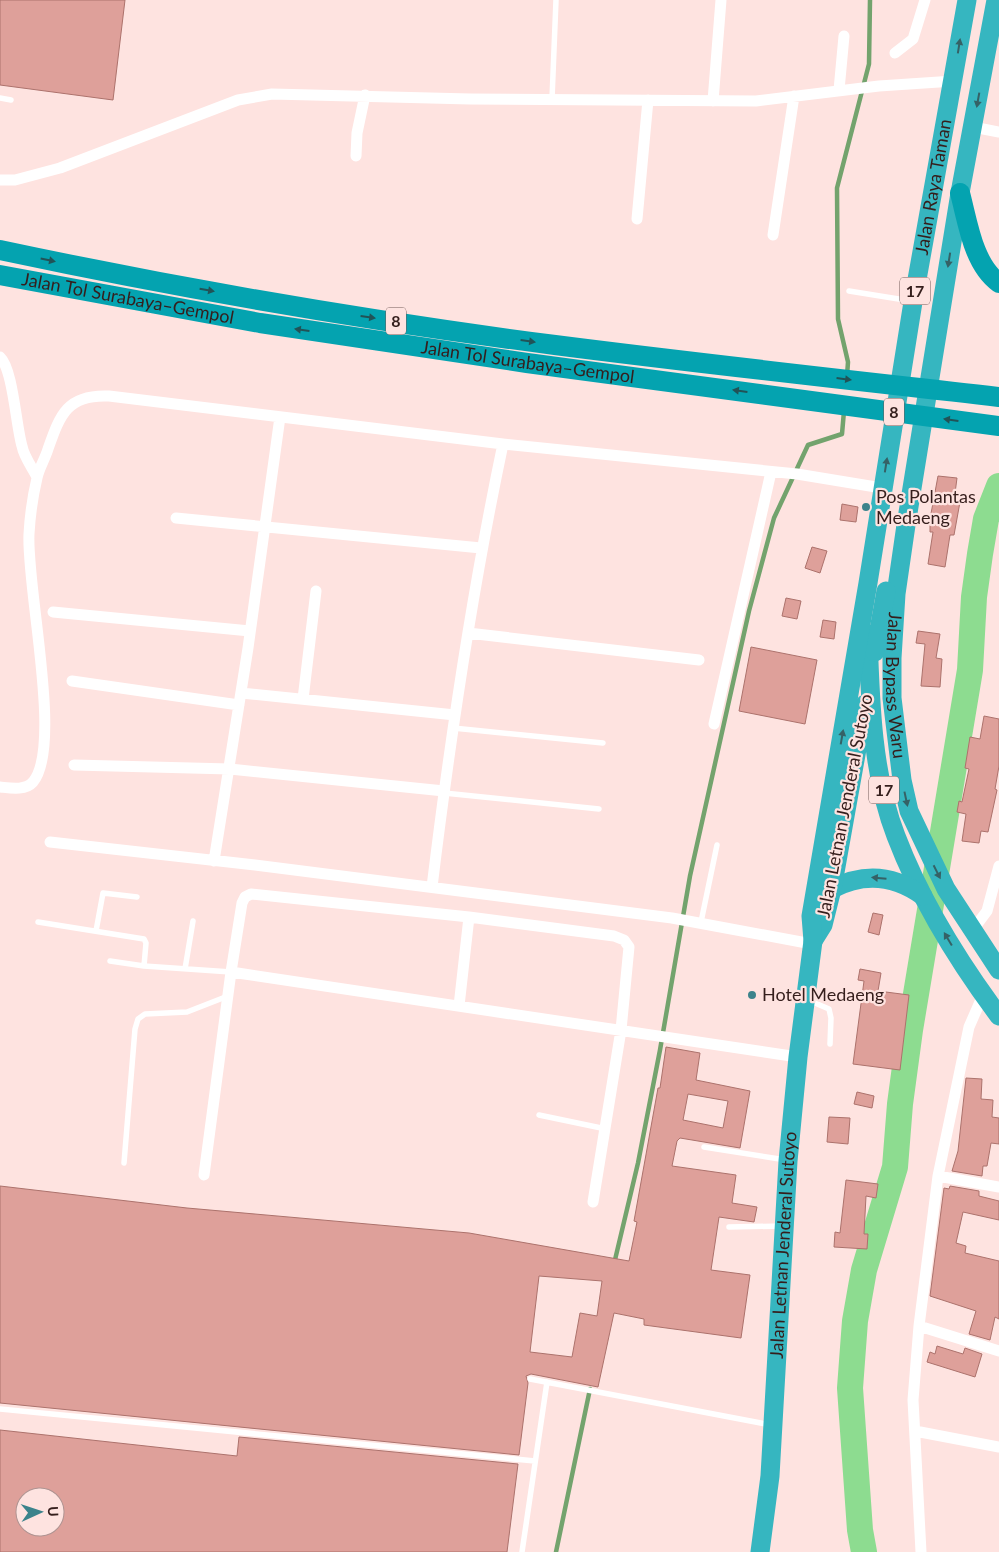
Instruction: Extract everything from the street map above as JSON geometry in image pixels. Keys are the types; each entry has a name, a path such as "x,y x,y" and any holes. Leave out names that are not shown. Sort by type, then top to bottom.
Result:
{"highway":[{"name":"Jalan Raya Taman","path":"868,582 913,302 967,0"},
{"name":"Jalan Raya Taman","path":"906,525 960,193 996,0"},
{"path":"960,193 977,252 989,275 999,283"},
{"name":"Jalan Tol Surabaya–Gempol","path":"0,250 76,266 324,311 555,345 999,397"},
{"name":"Jalan Tol Surabaya–Gempol","path":"0,275 260,323 527,363 999,426"},
{"name":"Jalan Letnan Jenderal Sutoyo","path":"812,942 823,925 832,889 895,548 899,534 906,525"},
{"name":"Jalan Bypass Waru","path":"906,525 896,594 892,658 892,698 908,811 920,839 955,904 999,970"},
{"name":"Jalan Letnan Jenderal Sutoyo","path":"760,1552 770,1476 788,1161 812,942 811,916 868,582"},
{"name":"Jalan Bypass Waru","path":"868,582 870,678 878,763 896,835 925,899 969,974 999,1016"},
{"path":"878,763 882,747 887,742 893,745 900,758"},
{"path":"832,889 844,882 872,877 900,882 925,899"}],"street":[{"path":"713,101 721,0"},
{"path":"895,53 913,39 925,0"},
{"path":"839,90 844,36"},
{"path":"0,180 15,180 60,168 238,100 256,96 295,93 552,100 756,101 839,90 954,81"},
{"path":"356,156 357,133 365,95"},
{"path":"773,235 794,96"},
{"path":"637,219 648,100"},
{"path":"973,127 999,132"},
{"path":"0,357 5,364 5,382 22,448 37,477"},
{"path":"0,787 22,788 32,784 38,774 44,742 43,686 30,574 29,535 37,477 55,426 69,406 86,397 109,396 503,444 797,474 882,488"},
{"path":"214,861 230,769 280,417"},
{"path":"432,887 453,728 481,548 503,444"},
{"path":"714,724 775,472"},
{"path":"176,518 481,548"},
{"path":"303,699 316,591"},
{"path":"53,612 250,631"},
{"path":"468,633 699,660"},
{"path":"72,681 239,705"},
{"path":"241,693 455,715"},
{"path":"74,764 230,769 444,792"},
{"path":"50,842 432,887 672,918 812,942"},
{"path":"972,931 987,911 997,884 999,866"},
{"path":"204,1175 242,903 245,897 252,894 469,917 614,936 624,940 629,947 621,1030 593,1202"},
{"path":"459,1006 469,917"},
{"path":"231,972 798,1057"},
{"path":"921,1552 913,1400 919,1326 932,1211 938,1176 969,1026 983,995"},
{"path":"938,1176 999,1187"},
{"path":"919,1326 999,1350"},
{"path":"915,1431 999,1447"}],"lane":[{"path":"552,100 556,0"},
{"path":"0,98 12,100"},
{"path":"849,291 913,302"},
{"path":"453,728 603,743"},
{"path":"444,792 600,809"},
{"path":"696,922 717,846"},
{"path":"96,931 104,893 137,897"},
{"path":"185,969 194,921"},
{"path":"38,922 144,939 146,943 144,966"},
{"path":"110,961 144,966 231,972"},
{"path":"124,1163 138,1019 145,1014 197,1010 229,996"},
{"path":"806,999 829,1009 831,1018 830,1044"},
{"path":"539,1115 606,1129"},
{"path":"704,1146 788,1161"},
{"path":"729,1226 785,1226"},
{"path":"530,1379 729,1419 774,1425"},
{"path":"522,1552 547,1382"},
{"path":"0,1409 535,1461"}],"building":[{"path":"0,0 125,0 113,100 0,85"},
{"path":"938,476 957,478 954,501 960,502 954,535 950,535 945,567 928,564 933,532 930,532 930,519"},
{"path":"842,504 858,507 856,522 840,520"},
{"path":"812,547 827,551 820,573 805,568"},
{"path":"786,598 801,601 797,619 782,616"},
{"path":"823,620 836,622 834,639 820,637"},
{"path":"918,631 940,634 936,658 942,659 940,687 921,686 925,644 916,643"},
{"path":"751,647 817,660 805,724 739,711"},
{"path":"984,716 999,719 999,766 995,789 997,790 988,832 981,831 979,843 962,841 966,814 957,812 959,801 962,802 969,769 965,768 970,737 980,739"},
{"path":"873,913 883,915 879,935 868,932"},
{"path":"860,969 881,973 878,991 909,995 900,1070 853,1064 864,981 858,980"},
{"path":"666,1047 700,1053 696,1080 750,1091 740,1148 680,1138 677,1141 672,1166 736,1175 732,1203 757,1207 754,1222 719,1217 711,1270 750,1275 741,1338 644,1325 644,1319 614,1313 598,1387 531,1374 526,1376 528,1383 519,1455 0,1403 0,1186 187,1208 469,1233 629,1261 637,1222 634,1221 658,1088 660,1088","holes":["688,1094 728,1101 723,1128 683,1120","539,1276 602,1281 597,1316 580,1313 572,1357 530,1352"]},
{"path":"966,1078 982,1079 981,1099 993,1100 992,1117 999,1118 999,1144 991,1143 987,1166 983,1166 982,1176 952,1171 958,1151"},
{"path":"857,1092 874,1096 872,1108 854,1104"},
{"path":"829,1117 850,1118 848,1144 827,1142"},
{"path":"846,1180 878,1184 876,1198 866,1196 864,1234 868,1234 867,1249 834,1247 835,1232 840,1233"},
{"path":"950,1186 979,1191 979,1196 999,1201 999,1220 963,1212 956,1243 966,1246 965,1253 999,1261 999,1319 995,1317 990,1340 969,1334 976,1311 930,1296 944,1188 949,1189"},
{"path":"937,1346 963,1354 965,1348 982,1354 975,1377 927,1362 930,1352 935,1354"},
{"path":"0,1430 237,1456 239,1437 518,1464 507,1552 0,1552"}],"waterway":[{"path":"847,376 848,362 838,319 837,188 869,64 870,0"},
{"path":"614,1264 638,1163 660,1050 690,876 749,611 774,518 808,445 842,434 844,411"},
{"path":"864,1552 860,1530 850,1388 855,1321 864,1270 895,1167 900,1104 910,1030 970,670 974,597 980,554 986,519 999,486"},
{"path":"556,1552 590,1389"}],"place":[{"name":"Pos Polantas Medaeng","path":"866,507"},
{"name":"Hotel Medaeng","path":"752,995"}]}
